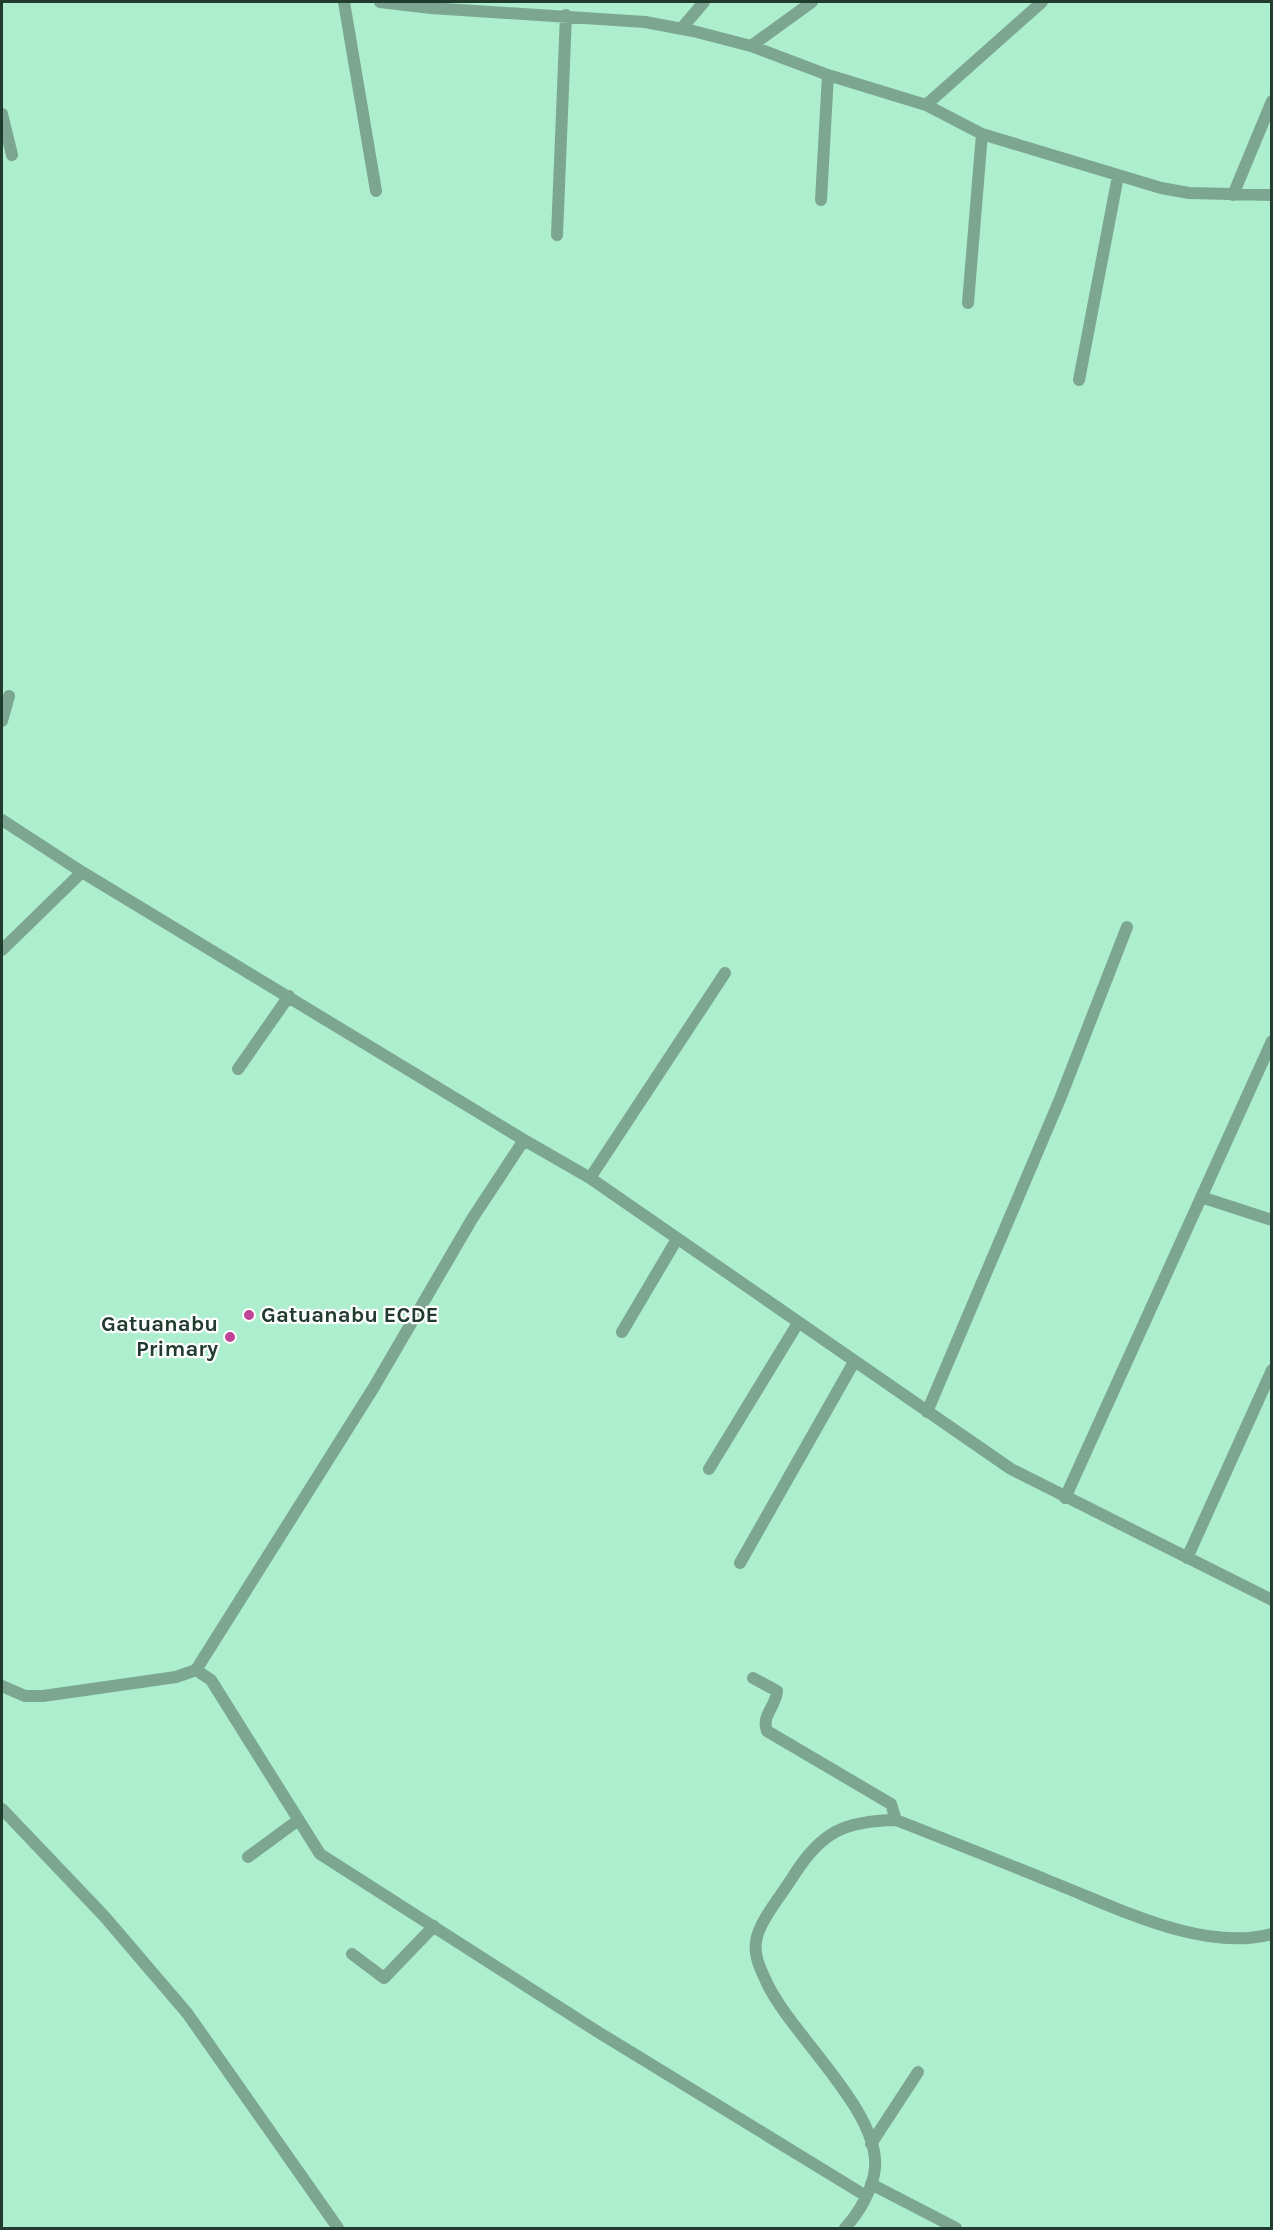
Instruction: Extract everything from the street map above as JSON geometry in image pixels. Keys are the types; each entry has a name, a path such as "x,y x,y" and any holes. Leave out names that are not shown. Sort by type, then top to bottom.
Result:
{"street":[{"path":"344,2 376,191"},
{"path":"380,2 566,15 645,22 681,28 751,46 828,75 926,105 982,134 1118,176 1161,188 1233,195 1272,195"},
{"path":"681,28 704,2"},
{"path":"751,46 812,2"},
{"path":"926,105 1042,2"},
{"path":"556,235 566,15"},
{"path":"822,200 828,75"},
{"path":"1233,195 1272,101"},
{"path":"2,114 12,155"},
{"path":"968,303 982,134"},
{"path":"1079,380 1118,176"},
{"path":"2,721 9,696"},
{"path":"2,820 82,872 590,1178 1011,1469 1272,1600"},
{"path":"2,950 82,872"},
{"path":"927,1412 1060,1099 1127,927"},
{"path":"590,1178 725,973"},
{"path":"238,1070 289,996"},
{"path":"1065,1498 1272,1041"},
{"path":"2,1686 25,1696 43,1696 176,1677 196,1670 374,1387 472,1219 524,1140"},
{"path":"1201,1197 1272,1220"},
{"path":"622,1332 677,1239"},
{"path":"709,1469 798,1323"},
{"path":"740,1563 854,1362"},
{"path":"1187,1558 1272,1370"},
{"path":"196,1670 211,1680 297,1821 320,1854 598,2032 868,2190 956,2229"},
{"path":"753,1678 777,1691 764,1723 767,1731 891,1804 896,1820"},
{"path":"2,1809 104,1917 187,2013 338,2229"},
{"path":"845,2229 855,2217 868,2190 876,2165 871,2144 862,2121 844,2090 783,2012 770,1990 755,1954 756,1939 808,1853 823,1839 851,1823 870,1819 896,1820 1148,1920 1212,1938 1240,1939 1272,1934"},
{"path":"248,1857 297,1821"},
{"path":"352,1954 384,1978 434,1926"},
{"path":"871,2144 918,2072"}],"place":[{"name":"Gatuanabu ECDE","path":"249,1315"},
{"name":"Gatuanabu Primary","path":"230,1337"}]}
